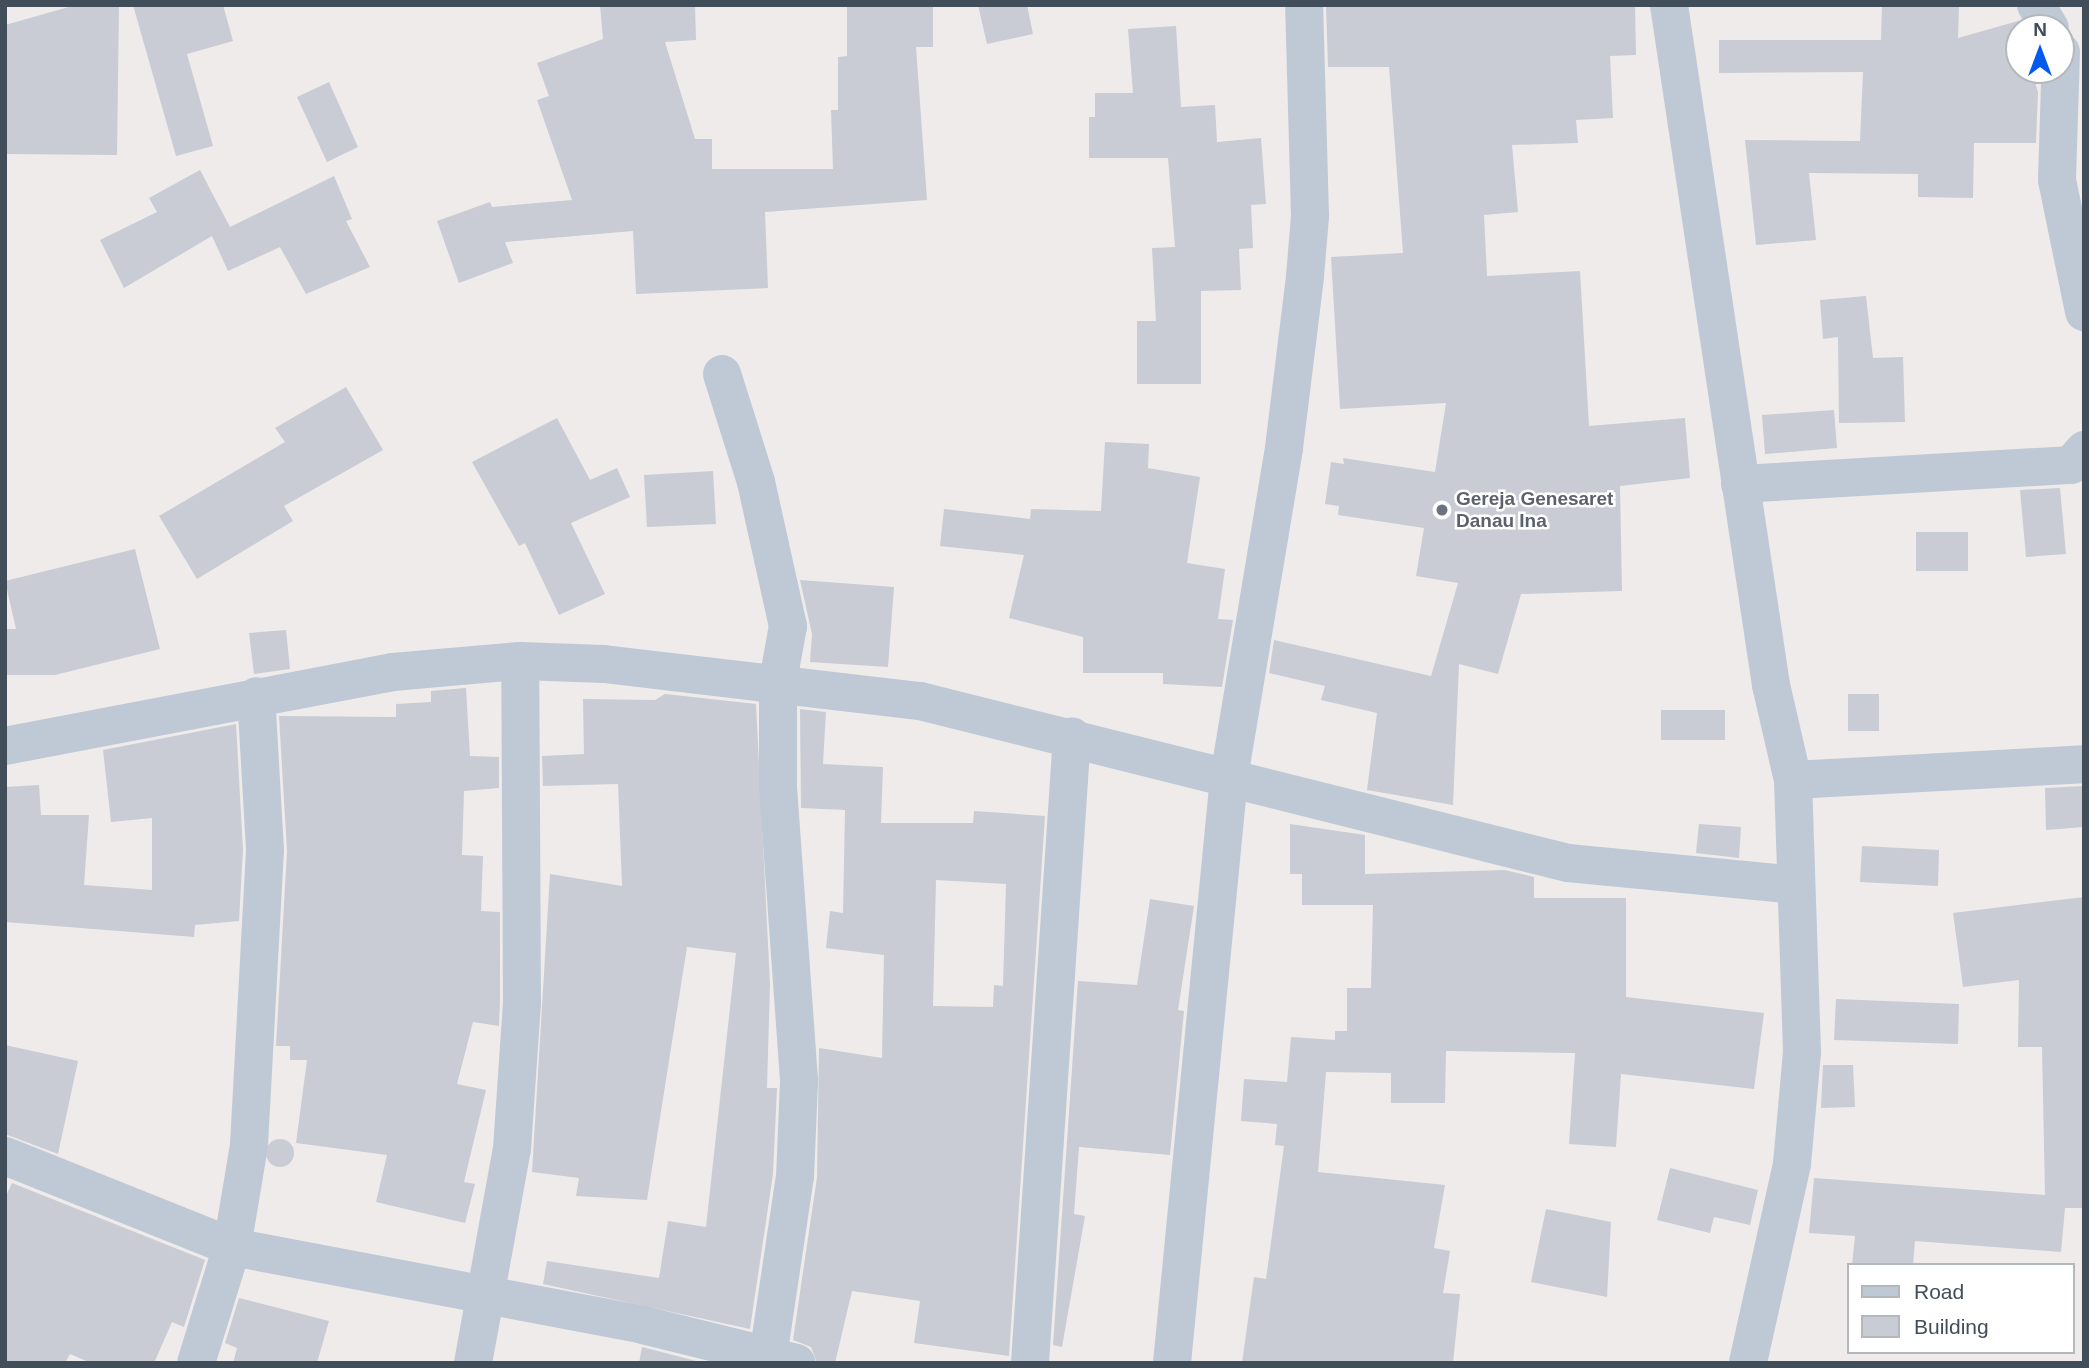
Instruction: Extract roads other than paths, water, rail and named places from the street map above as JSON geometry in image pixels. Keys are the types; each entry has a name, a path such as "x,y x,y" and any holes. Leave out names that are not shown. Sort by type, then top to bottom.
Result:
{"street":[{"path":"1172,1363 1229,777 1284,448 1310,216 1304,5"},
{"path":"1669,5 1740,484 1793,780 1802,1052 1791,1164 1748,1363"},
{"path":"2060,84 2057,180 2076,243 2084,312"},
{"path":"5,1156 232,1247 643,1325 777,1362 795,1176 799,1082 778,787 778,681 788,626 756,482 722,374"},
{"path":"1740,484 2071,466 2084,450"},
{"path":"5,746 393,671 520,661 778,681 920,701 1072,736 1229,777 1366,817 1569,863 1795,885"},
{"path":"473,1363 490,1297 512,1149 522,1004 520,661"},
{"path":"196,1363 232,1247 249,1145 258,1021 265,850 256,696"},
{"path":"1030,1363 1072,736"},
{"path":"1793,780 2084,764"}],"place":[{"name":"Gereja Genesaret Danau Ina","path":"1442,510"}]}
